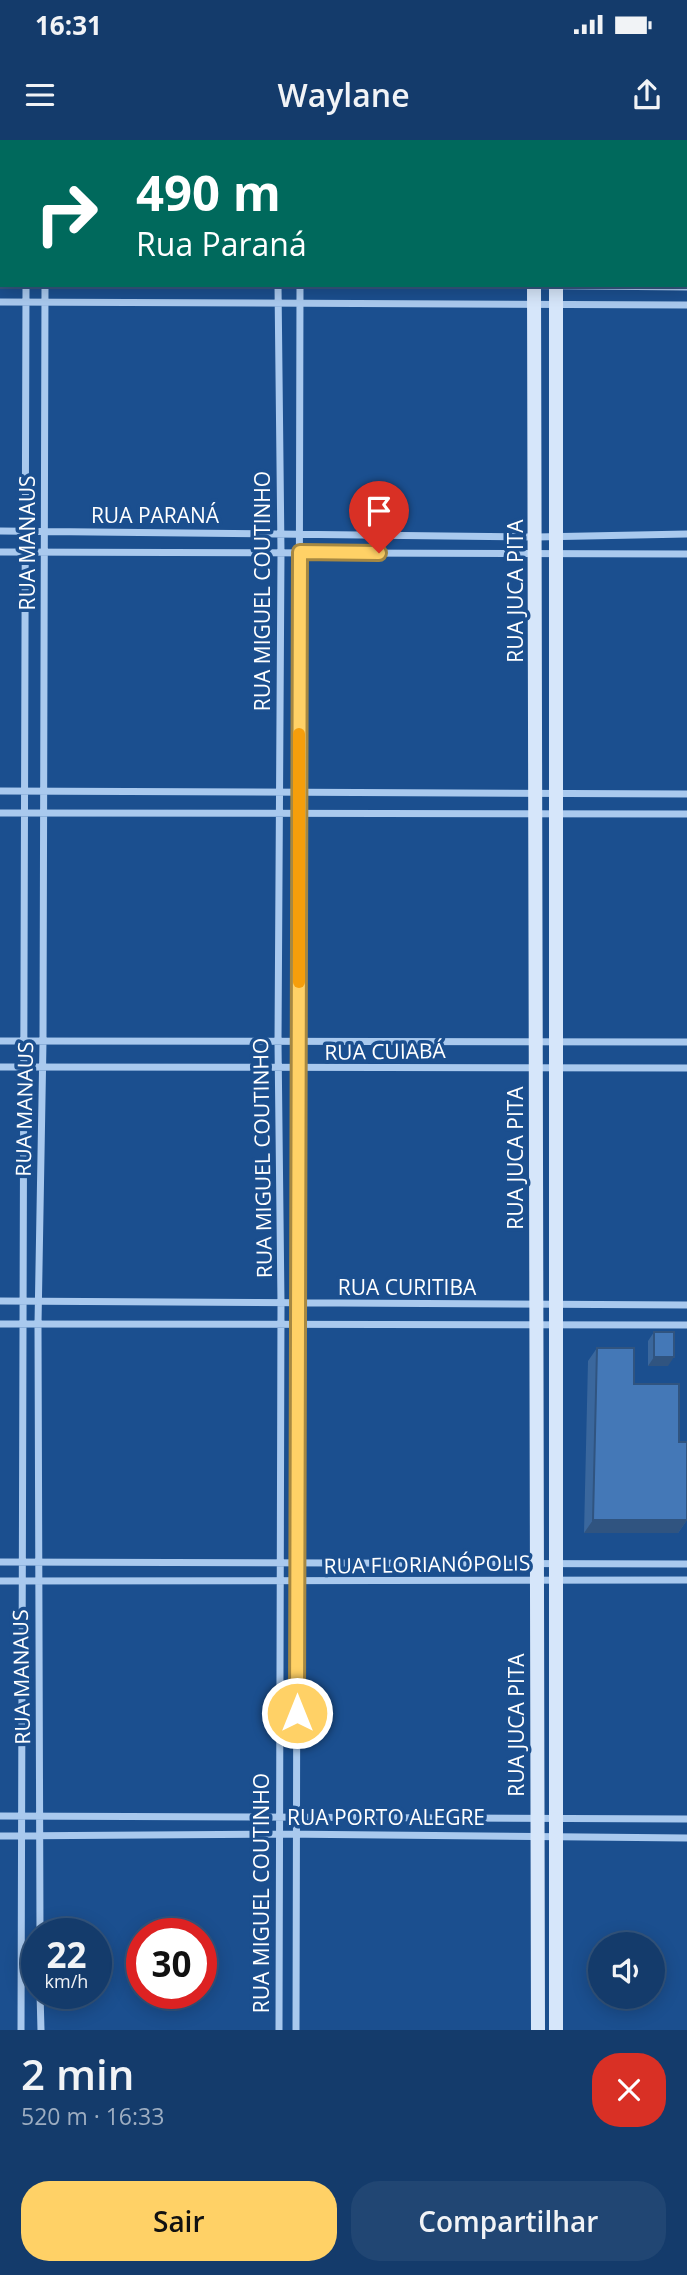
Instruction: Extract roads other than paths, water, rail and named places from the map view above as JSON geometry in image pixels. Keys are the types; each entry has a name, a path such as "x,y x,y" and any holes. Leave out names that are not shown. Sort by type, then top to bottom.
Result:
{"street":[{"name":"RUA MANAUS","path":"21,2030 26,287"},
{"name":"RUA MANAUS","path":"40,1918 37,1582 43,1042 46,287"},
{"name":"RUA MIGUEL COUTINHO","path":"278,287 281,552 278,1042 281,1303 279,2030"},
{"name":"RUA MIGUEL COUTINHO","path":"296,2030 300,287"},
{"name":"RUA JUCA PITA","path":"534,287 538,2030"},
{"name":"RUA JUCA PITA","path":"555,2030 556,287"},
{"path":"0,302 687,305"},
{"name":"RUA PARANÁ","path":"0,531 536,537 687,534"},
{"name":"RUA PARANÁ","path":"0,552 687,554"},
{"path":"0,791 687,794"},
{"path":"0,813 687,814"},
{"name":"RUA CUIABÁ","path":"0,1041 687,1042"},
{"name":"RUA CUIABÁ","path":"0,1067 687,1068"},
{"path":"24,1224 40,1225"},
{"name":"RUA CURITIBA","path":"0,1301 687,1305"},
{"name":"RUA CURITIBA","path":"0,1324 687,1325"},
{"name":"RUA FLORIANÓPOLIS","path":"0,1562 297,1565 687,1564"},
{"name":"RUA FLORIANÓPOLIS","path":"0,1581 297,1583 687,1580"},
{"name":"RUA PORTO ALEGRE","path":"0,1816 687,1819"},
{"name":"RUA PORTO ALEGRE","path":"0,1836 296,1834 687,1838"},
{"path":"40,2009 41,2030"}]}
